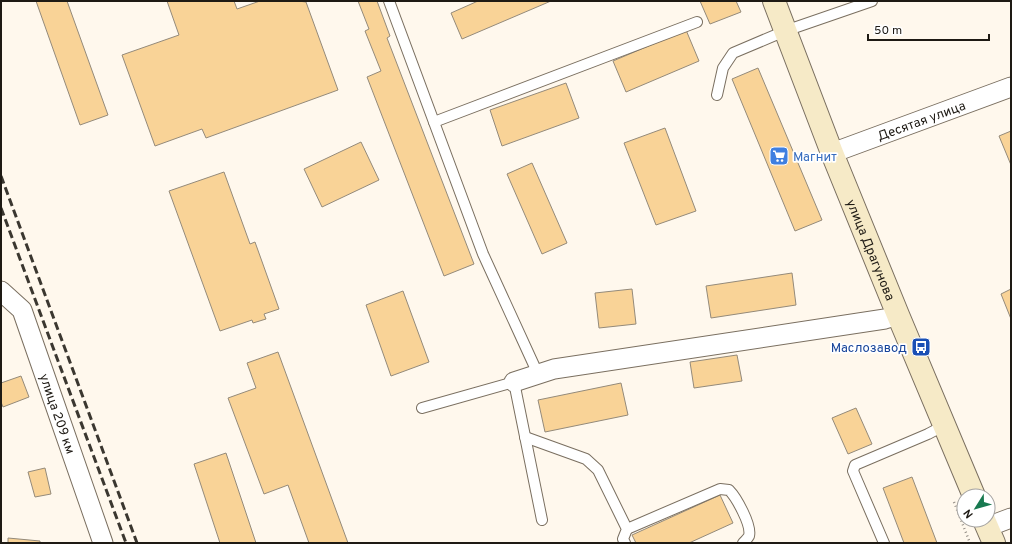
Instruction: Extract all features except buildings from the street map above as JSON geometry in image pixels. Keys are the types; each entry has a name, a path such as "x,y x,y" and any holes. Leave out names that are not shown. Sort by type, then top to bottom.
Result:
{"main road":[{"name":"улица Драгунова","path":"774,1 832,153 898,316 971,488"}],"street":[{"name":"Десятая улица","path":"832,153 1011,87"},
{"name":"улица 209 км","path":"1,291 22,310 103,543"},
{"path":"514,382 554,368 885,320 898,316"},
{"path":"989,530 1011,518"}],"lane":[{"path":"389,1 483,254 538,374"},
{"path":"717,94 723,68 733,53 785,31 872,1"},
{"path":"434,122 697,22"},
{"path":"422,408 514,382 542,520"},
{"path":"884,543 853,471 855,465 928,434 945,425"},
{"path":"525,437 586,459 598,470 627,529"},
{"path":"625,543 623,538 627,529 720,489 729,490 735,496 750,528 749,536 743,543"}],"railway":[{"path":"1,176 137,543"},
{"path":"1,208 126,543"}],"place":[{"name":"Магнит","path":"779,156"},
{"name":"Маслозавод","path":"921,347"}]}
